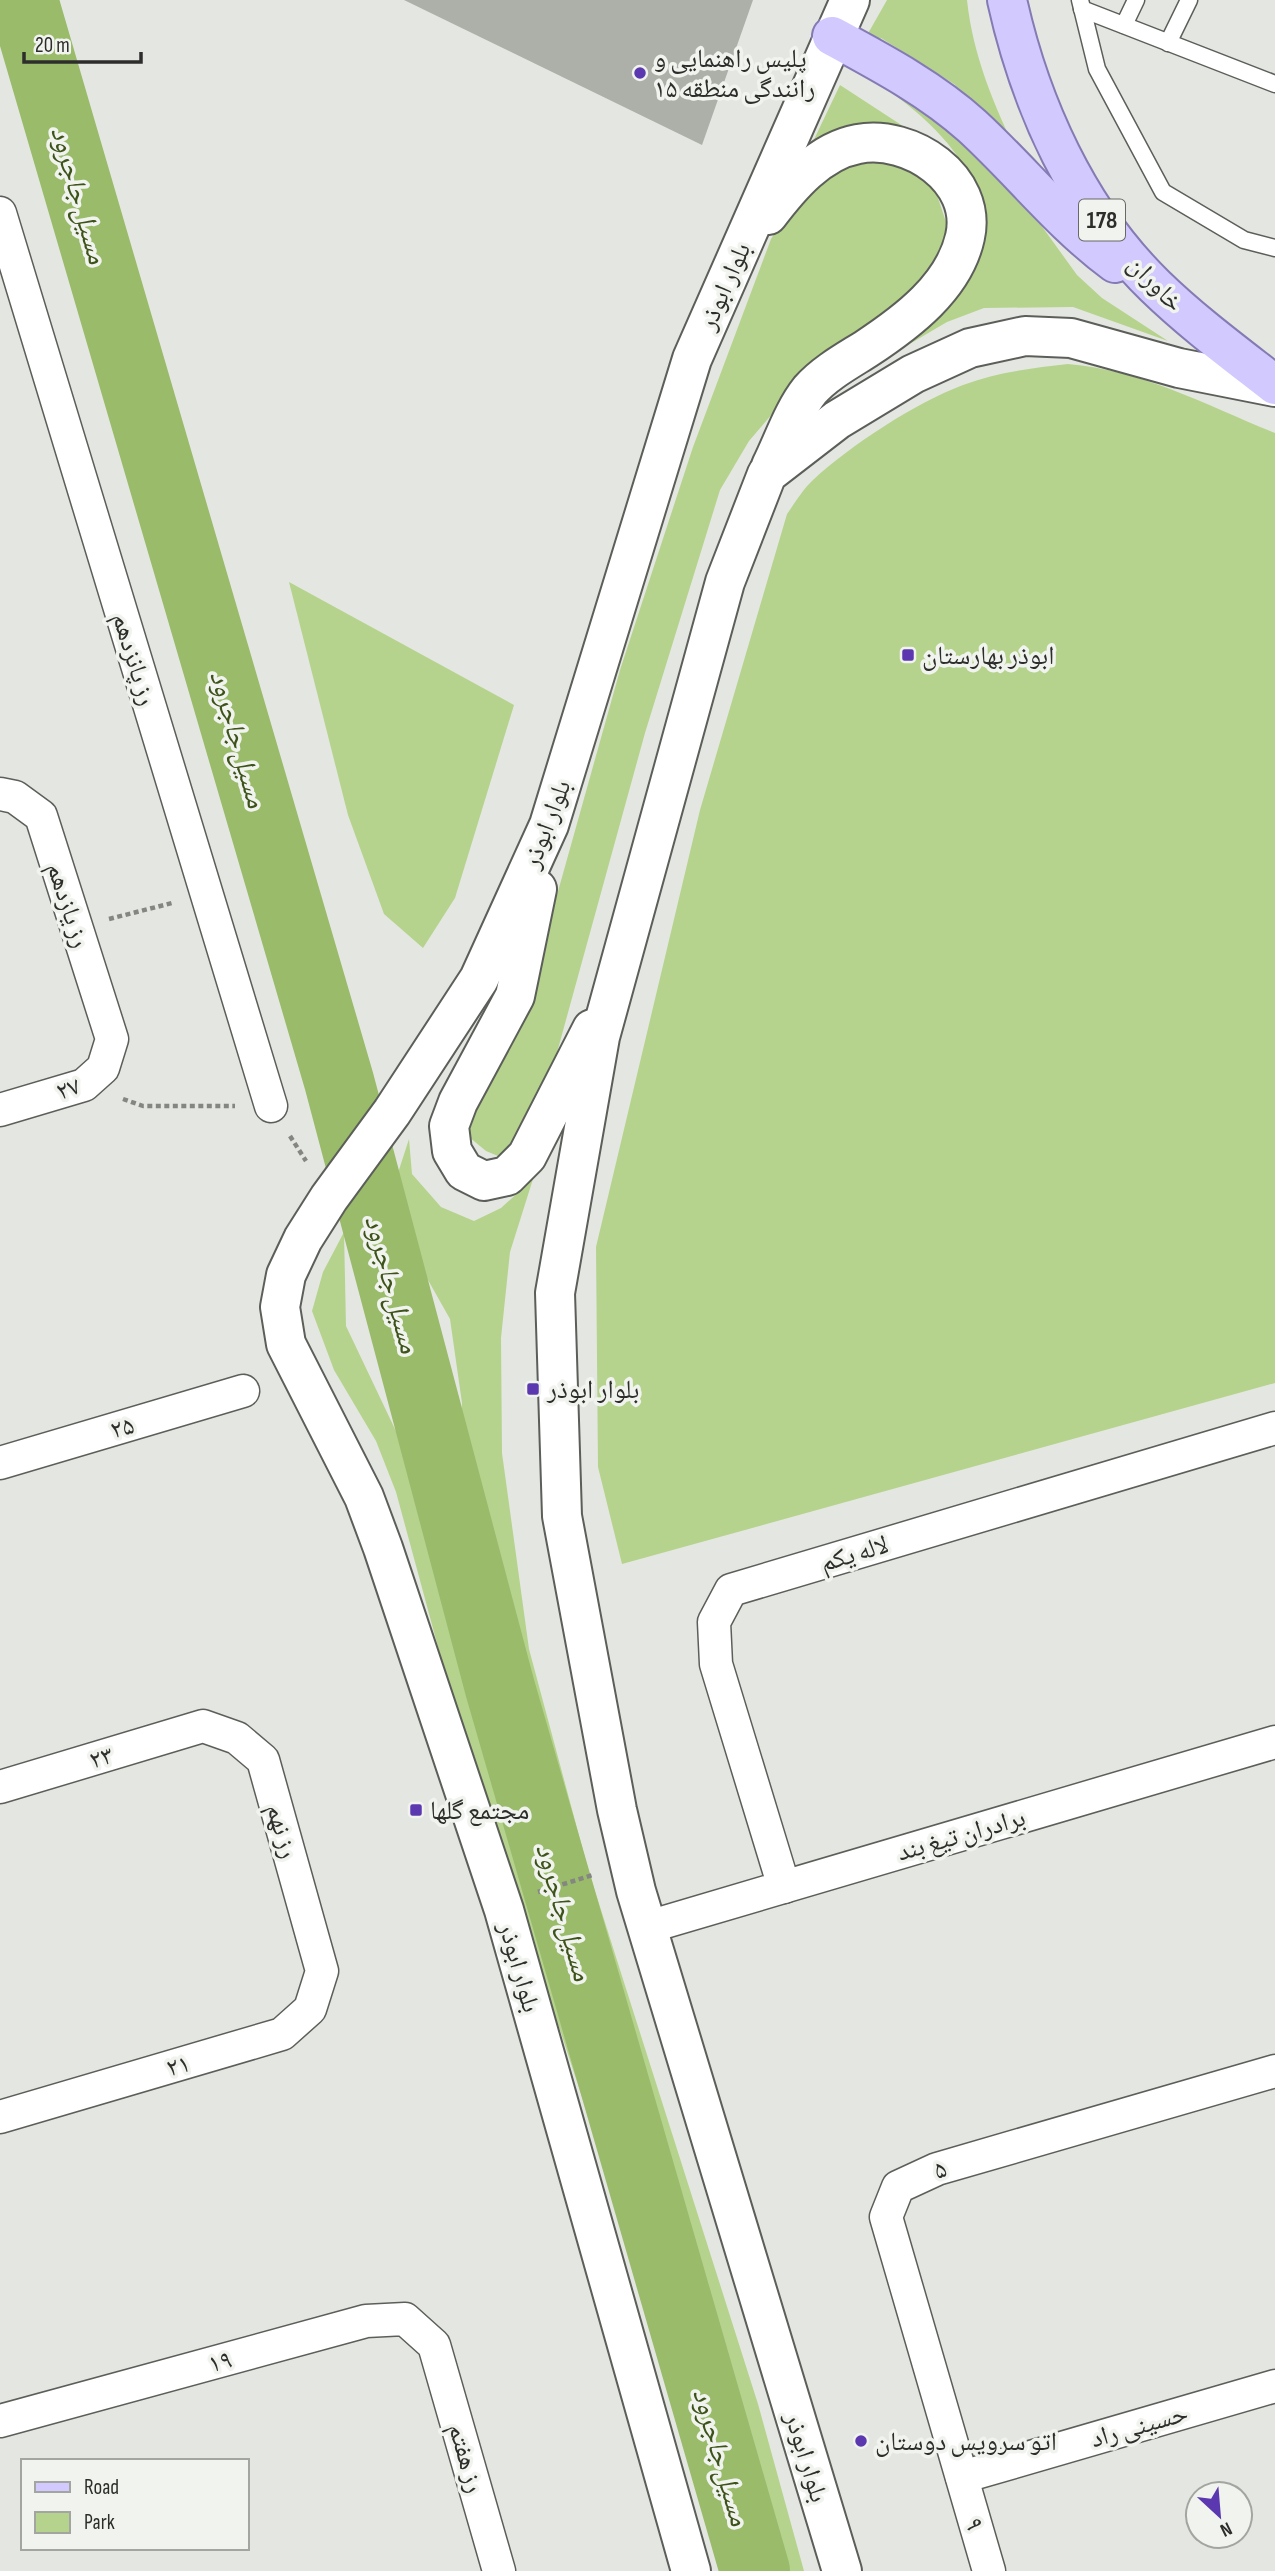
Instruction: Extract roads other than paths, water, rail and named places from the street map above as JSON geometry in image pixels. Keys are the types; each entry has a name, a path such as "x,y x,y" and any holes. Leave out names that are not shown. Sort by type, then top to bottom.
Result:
{"main road":[{"name":"بلوار ابوذر","path":"691,2571 504,1910 369,1510 286,1344 280,1307 286,1275 303,1239 329,1198 392,1112 479,979 550,825 692,359 850,0"},
{"name":"خاوران","path":"1007,0 1035,99 1060,153 1111,236 1153,284 1188,316 1275,386"},
{"path":"832,36 897,71 971,125 1040,197 1102,254 1188,316"},
{"name":"بلوار ابوذر","path":"692,359 768,215 790,187 812,167 858,144 899,145 928,156 950,180 964,206 966,233 958,262 919,310 810,390 767,474 725,582 600,1037 555,1293 562,1516 617,1811 648,1927 842,2571"},
{"path":"767,474 837,420 912,374 970,348 1025,336 1071,338 1179,368 1275,386"},
{"path":"550,825 515,996 458,1102 449,1126 452,1151 464,1171 484,1181 507,1176 527,1156 562,1082 614,990"}],"street":[{"name":"رز پانزدهم","path":"0,213 271,1106"},
{"name":"رز یازدهم","path":"0,794 15,797 41,816 112,1039"},
{"name":"۲۷","path":"0,1110 84,1085 103,1068 112,1039"},
{"name":"۲۵","path":"0,1463 243,1391"},
{"name":"لاله یکم","path":"784,1887 716,1664 714,1622 731,1590 1275,1428"},
{"name":"۲۳","path":"0,1787 202,1726"},
{"name":"رز نهم","path":"202,1726 237,1738 263,1760 322,1970"},
{"name":"برادران تیغ بند","path":"648,1927 1275,1742"},
{"name":"۲۱","path":"0,2117 282,2034 310,2009 322,1970"},
{"name":"۵","path":"962,2477 886,2217 898,2187 937,2169 1275,2071"},
{"name":"۱۹","path":"0,2421 366,2321 405,2319 434,2344"},
{"name":"رز هفتم","path":"434,2344 499,2571"},
{"name":"حسینی راد","path":"962,2477 1275,2386"},
{"name":"۹","path":"962,2477 989,2571"}],"lane":[{"path":"1124,25 1136,0"},
{"path":"1168,43 1189,0"},
{"path":"1081,4 1168,43 1274,81"},
{"path":"1081,4 1097,69 1163,192 1244,240 1275,248"}],"waterway":[{"name":"مسیل جاجرود","path":"23,0 339,1081 500,1688 755,2571"}],"place":[{"name":"پلیس راهنمایی و رانندگی منطقه ۱۵","path":"640,73"},
{"name":"ابوذر بهارستان","path":"908,655"},
{"name":"بلوار ابوذر","path":"533,1389"},
{"name":"مجتمع گلها","path":"416,1810"},
{"name":"اتو سرویس دوستان","path":"861,2441"}]}
